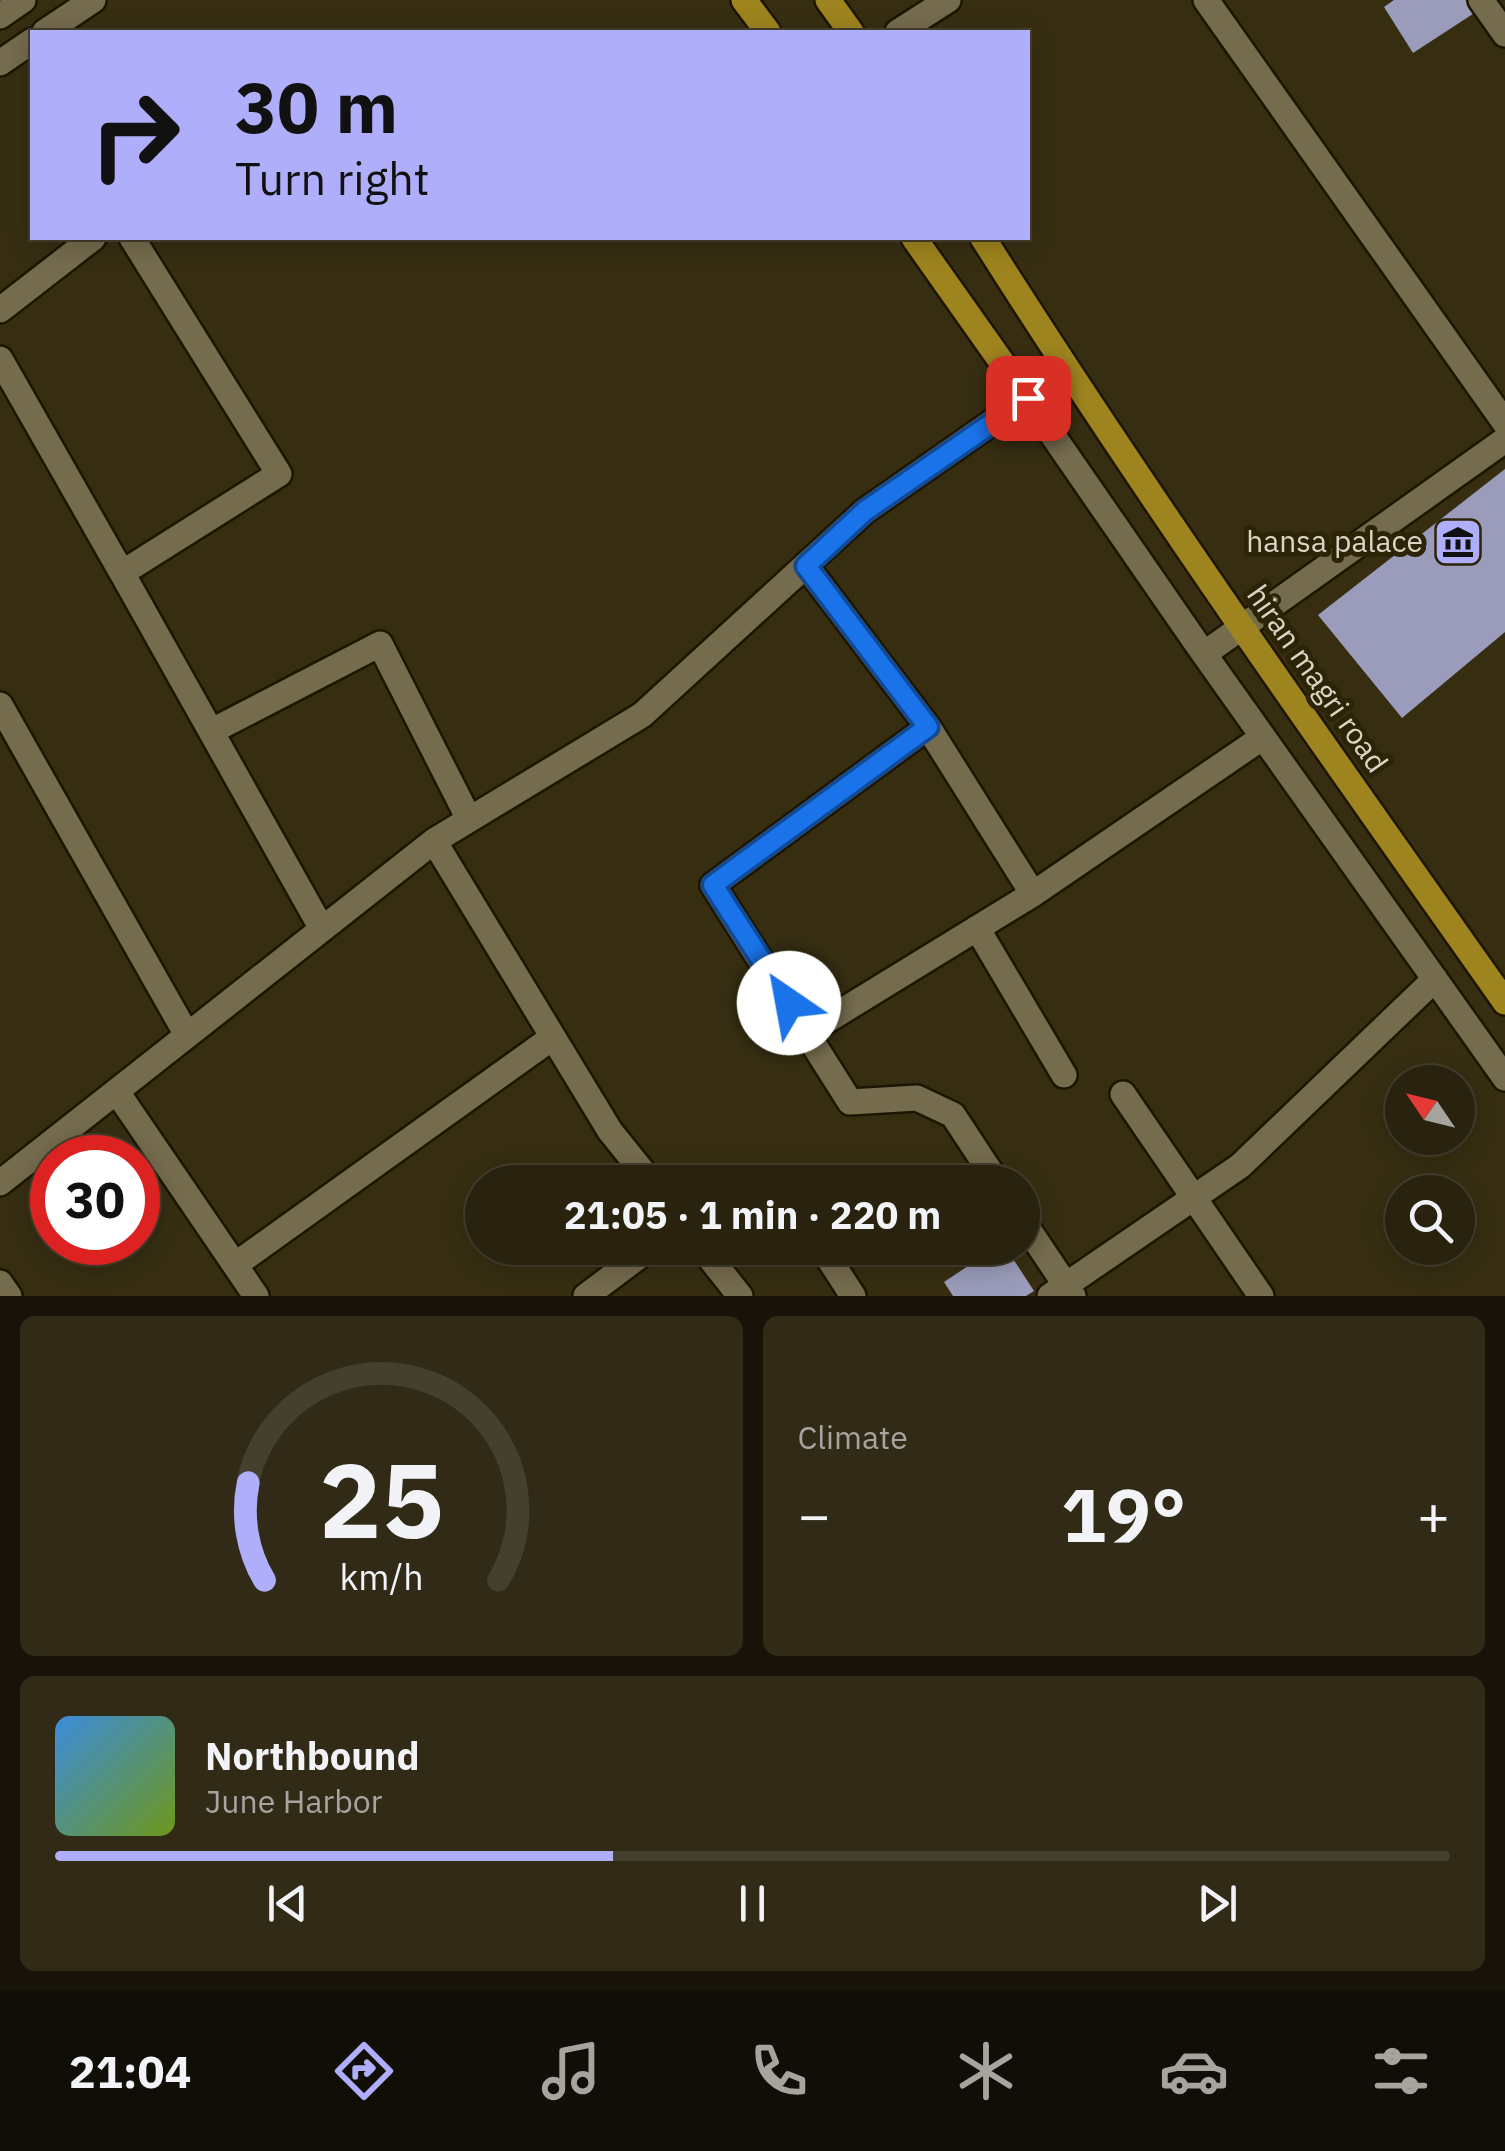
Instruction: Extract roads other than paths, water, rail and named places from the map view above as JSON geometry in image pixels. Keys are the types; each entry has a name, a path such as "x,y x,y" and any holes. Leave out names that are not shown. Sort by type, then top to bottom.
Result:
{"main road":[{"path":"744,0 766,30"},
{"path":"828,0 850,30"},
{"path":"915,240 1028,398"},
{"name":"hiran magri road","path":"984,240 1240,627 1505,1002"}],"street":[{"path":"0,16 23,0"},
{"path":"48,30 93,0"},
{"path":"901,30 948,0"},
{"path":"1206,0 1505,423"},
{"path":"1480,0 1505,34"},
{"path":"0,63 30,42"},
{"path":"0,310 90,240"},
{"path":"122,573 279,474 133,240"},
{"path":"0,359 322,929"},
{"path":"0,1183 434,840 642,715 865,511 1028,398 1505,1078"},
{"path":"1204,654 1505,440"},
{"path":"806,566 928,727 1033,894"},
{"path":"212,730 380,644 469,819"},
{"path":"0,705 187,1035"},
{"path":"928,727 713,885 850,1102 917,1098 953,1115 987,1165"},
{"path":"808,1032 1033,894 1263,737"},
{"path":"434,840 610,1131 637,1165"},
{"path":"977,928 1064,1075"},
{"path":"1040,1252 1063,1293 1240,1166 1435,979"},
{"path":"235,1265 553,1037"},
{"path":"116,1092 256,1296"},
{"path":"1123,1094 1261,1296"},
{"path":"586,1296 627,1265"},
{"path":"715,1265 740,1296"},
{"path":"833,1265 853,1296"},
{"path":"0,1283 9,1296"}],"place":[{"name":"hansa palace","path":"1458,542"}]}
